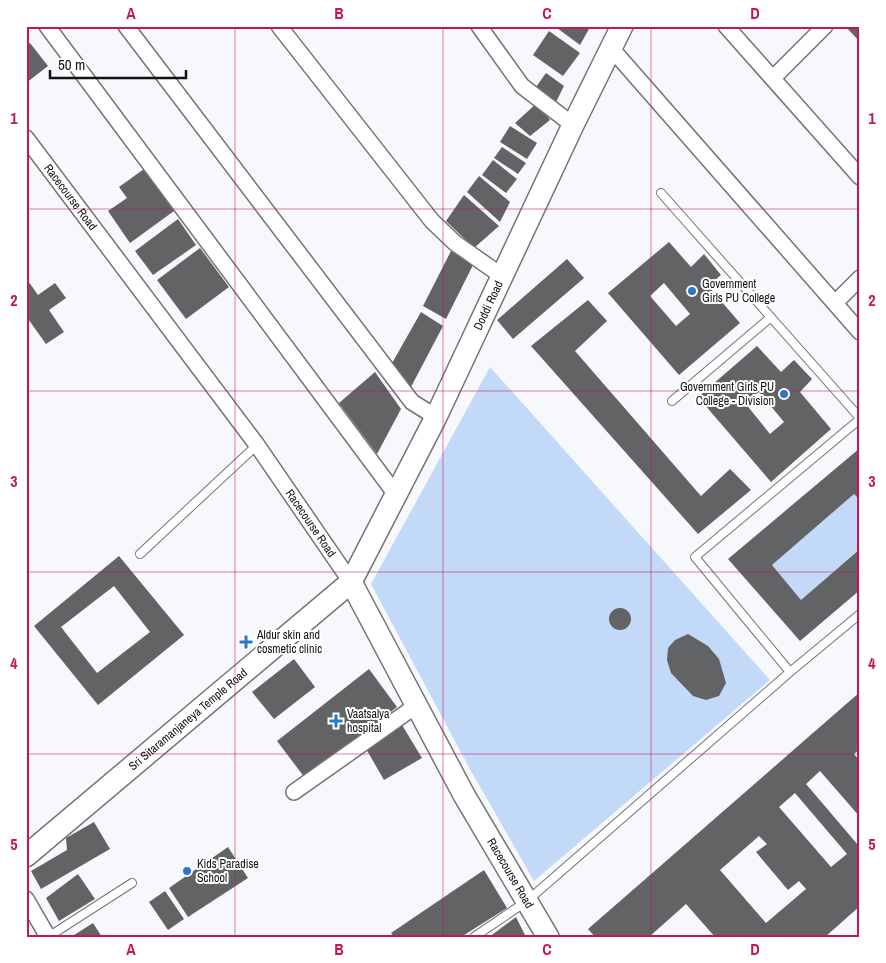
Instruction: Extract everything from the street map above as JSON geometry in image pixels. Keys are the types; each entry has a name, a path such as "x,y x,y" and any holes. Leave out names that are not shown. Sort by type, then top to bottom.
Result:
{"street":[{"path":"47,26 398,496"},
{"path":"126,26 412,402 436,417"},
{"path":"479,26 490,45 522,86 572,125"},
{"name":"Doddi Road","path":"351,582 398,496 572,125 622,26"},
{"path":"726,26 860,177"},
{"path":"773,78 825,26"},
{"path":"287,29 432,221 455,243 502,276"},
{"path":"611,48 860,332"},
{"name":"Racecourse Road","path":"26,138 257,445 351,582 464,795 548,937"},
{"path":"835,303 860,278"},
{"name":"Sri Sitaramanjaneya Temple Road","path":"26,856 351,582"},
{"path":"294,792 416,706"},
{"path":"26,899 48,937"}],"lane":[{"path":"661,193 860,418 696,557 790,672"},
{"path":"672,400 770,317"},
{"path":"140,554 257,445"},
{"path":"474,937 527,901 790,672 860,614"},
{"path":"48,937 132,883"}],"shaded area":[{"path":"490,367 770,680 534,881 471,771 371,584"},
{"path":"854,494 860,500 860,549 801,600 772,565"}],"building":[{"path":"558,26 585,26 589,29 580,45 557,28"},
{"path":"849,26 860,26 860,42 847,28"},
{"path":"549,31 580,53 563,76 533,55"},
{"path":"30,43 48,66 26,83 26,45"},
{"path":"546,73 564,86 556,102 536,87"},
{"path":"537,103 550,120 530,136 515,123"},
{"path":"510,126 537,143 527,159 500,142"},
{"path":"502,147 526,163 518,174 494,158"},
{"path":"493,160 517,179 506,193 482,175"},
{"path":"144,169 174,211 130,243 108,211 127,198 119,187"},
{"path":"479,176 510,202 500,222 467,192"},
{"path":"464,195 499,226 474,248 446,221"},
{"path":"178,219 196,245 153,275 135,251"},
{"path":"669,242 691,267 704,254 721,275 708,286 740,323 679,375 608,293","holes":["664,283 690,314 676,326 650,296"]},
{"path":"200,248 229,287 186,319 157,280"},
{"path":"451,251 473,265 446,319 423,306"},
{"path":"567,259 584,278 513,339 497,320"},
{"path":"26,278 38,295 55,283 66,298 49,310 64,332 46,344 26,316"},
{"path":"588,300 607,321 575,351 701,496 730,469 751,490 698,534 531,346"},
{"path":"421,312 443,326 411,387 391,365"},
{"path":"757,346 781,372 794,360 812,379 800,392 831,429 771,482 698,397","holes":["759,392 784,422 770,434 745,403"]},
{"path":"375,372 401,409 377,454 339,403"},
{"path":"860,448 860,500 854,494 772,565 801,600 860,549 860,590 800,641 728,559"},
{"path":"119,556 184,635 98,705 34,626","holes":["114,586 150,632 97,673 61,627"]},
{"path":"620,608 628,611 631,619 628,627 620,630 612,627 609,619 612,611"},
{"path":"688,634 708,646 719,659 726,683 719,696 706,700 693,696 671,673 667,660 668,648 675,640"},
{"path":"294,659 315,687 274,719 252,692"},
{"path":"369,669 397,707 305,778 277,741"},
{"path":"860,692 860,749 854,754 860,761 860,817 820,771 806,784 858,845 860,844 860,906 825,937 715,937 686,904 649,937 595,937 588,929","holes":["795,793 847,854 831,867 779,807","759,836 767,844 756,852 788,890 799,881 806,889 766,923 720,870"]},
{"path":"402,725 422,758 384,780 365,747"},
{"path":"94,822 110,849 41,889 31,871 67,850 66,838"},
{"path":"228,847 248,878 188,917 169,888"},
{"path":"484,870 507,908 461,937 394,937 391,933"},
{"path":"78,874 95,899 59,921 46,898"},
{"path":"165,891 184,919 168,930 149,902"},
{"path":"516,917 526,937 489,937"},
{"path":"93,923 102,937 71,937"}],"place":[{"name":"Government Girls PU College","path":"692,291"},
{"name":"Government Girls PU College - Division","path":"784,394"},
{"name":"Aldur skin and cosmetic clinic","path":"246,642"},
{"name":"Vaatsalya hospital","path":"336,721"},
{"name":"Kids Paradise School","path":"187,871"}]}
